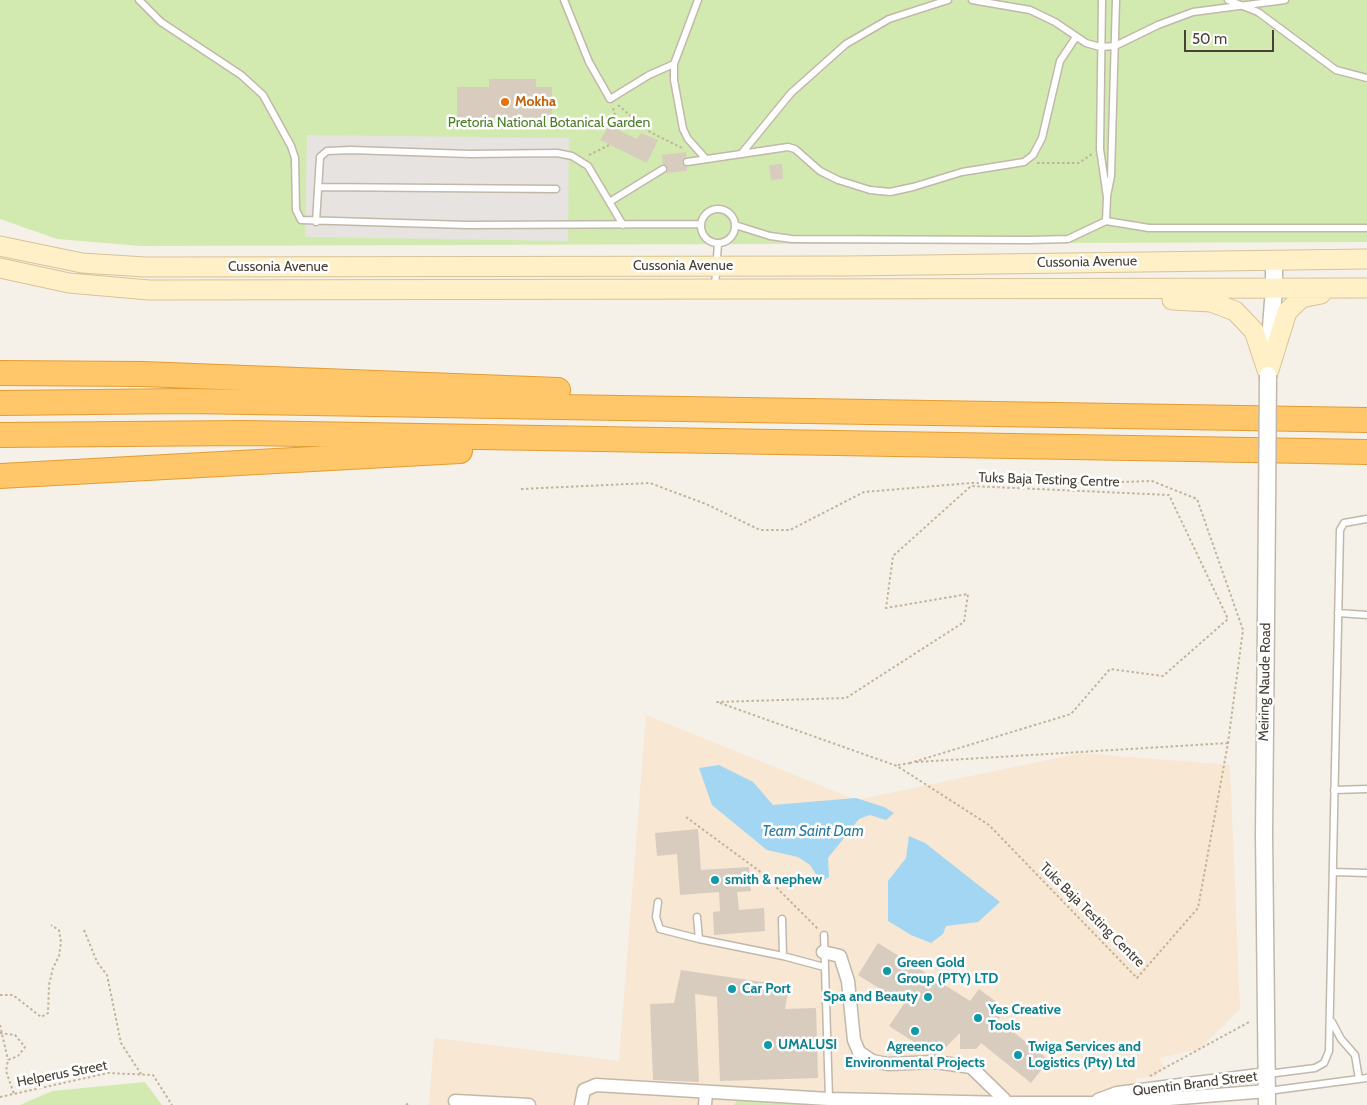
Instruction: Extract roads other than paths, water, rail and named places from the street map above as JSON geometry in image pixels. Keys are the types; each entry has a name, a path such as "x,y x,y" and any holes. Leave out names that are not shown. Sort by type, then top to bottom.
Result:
{"highway":[{"path":"0,364 93,367 142,374"},
{"path":"0,373 142,374 833,401 1214,409 1290,414 1331,420"},
{"path":"0,403 187,401 1367,420"},
{"path":"0,435 245,433 1367,452"},
{"path":"6,476 456,451 610,445 737,446 798,442"}],"main road":[{"name":"Cussonia Avenue","path":"0,246 56,259 120,266 715,266 1367,259"},
{"name":"Cussonia Avenue","path":"0,268 69,283 149,290 1367,288"},
{"path":"1090,287 1101,294 1116,297 1202,301 1228,307 1235,311 1254,331 1268,374"},
{"path":"1268,374 1284,319 1296,301 1308,296 1367,288"}],"street":[{"name":"Meiring Naude Road","path":"1267,1098 1264,805 1268,374 1274,260"},
{"path":"823,952 840,956 848,981 854,1040 859,1052 872,1061 888,1064 935,1062 971,1066 1004,1099"},
{"name":"Quentin Brand Street","path":"1094,1102 1117,1093 1267,1074"},
{"name":"Quentin Brand Street","path":"581,1105 584,1090 591,1086 600,1085 705,1098 829,1102 1125,1103 1267,1098"},
{"path":"455,1101 530,1105"}],"lane":[{"path":"139,0 161,22 241,75 263,95 291,146 295,158 298,216 305,222 700,224"},
{"path":"564,0 589,62 610,99 635,83 674,64"},
{"path":"698,0 674,64 676,91 683,128 688,139 706,159"},
{"path":"742,153 791,93 846,44 889,19 948,0"},
{"path":"972,0 1030,10 1055,22 1089,44 1100,47 1115,46 1181,16 1205,10 1285,0"},
{"path":"1102,0 1100,149 1107,197"},
{"path":"1106,221 1107,197 1111,176 1116,0"},
{"path":"1228,0 1270,20 1336,70 1367,78"},
{"path":"687,162 788,148 799,152 820,171 838,180 870,190 890,192 962,172 1024,162 1033,155 1042,138 1060,60 1076,36"},
{"path":"316,222 320,157 327,151 334,150 470,154 557,153 581,160 588,166 611,201 623,224"},
{"path":"611,201 663,169"},
{"path":"318,187 556,189"},
{"path":"718,209 730,214 735,225 730,238 718,243 704,238 700,224 706,213 718,209"},
{"path":"735,225 770,236 792,239 1068,239 1106,221 1149,228 1367,228"},
{"path":"714,288 718,243"},
{"path":"1267,1074 1306,1071 1324,1062 1329,1051 1340,530 1344,523 1367,519"},
{"path":"1338,613 1367,614"},
{"path":"1334,790 1367,790"},
{"path":"1333,872 1367,873"},
{"path":"658,902 656,917 660,929 699,940 783,956 824,967"},
{"path":"697,917 699,940"},
{"path":"782,919 783,956"},
{"path":"824,935 823,952 829,1102"},
{"path":"1331,1021 1341,1039 1355,1055 1360,1079"},
{"path":"1267,1098 1367,1078"}],"water":[{"name":"Team Saint Dam","path":"719,765 753,782 773,805 856,798 884,807 894,813 886,820 870,815 859,819 828,858 829,877 821,882 810,865 798,857 767,850 712,805 699,768"},
{"path":"909,836 925,843 1000,902 978,922 946,926 943,934 931,943 911,935 888,921 888,881 906,858"}],"place":[{"name":"Mokha","path":"505,102"},
{"name":"smith & nephew","path":"715,880"},
{"name":"Green Gold Group (PTY) LTD","path":"887,971"},
{"name":"Car Port","path":"732,989"},
{"name":"Spa and Beauty","path":"928,997"},
{"name":"Yes Creative Tools","path":"978,1018"},
{"name":"Agreenco Environmental Projects","path":"915,1031"},
{"name":"UMALUSI","path":"768,1045"},
{"name":"Twiga Services and Logistics (Pty) Ltd","path":"1018,1055"}],"park label":[{"name":"Pretoria National Botanical Garden","path":"549,123"}]}
